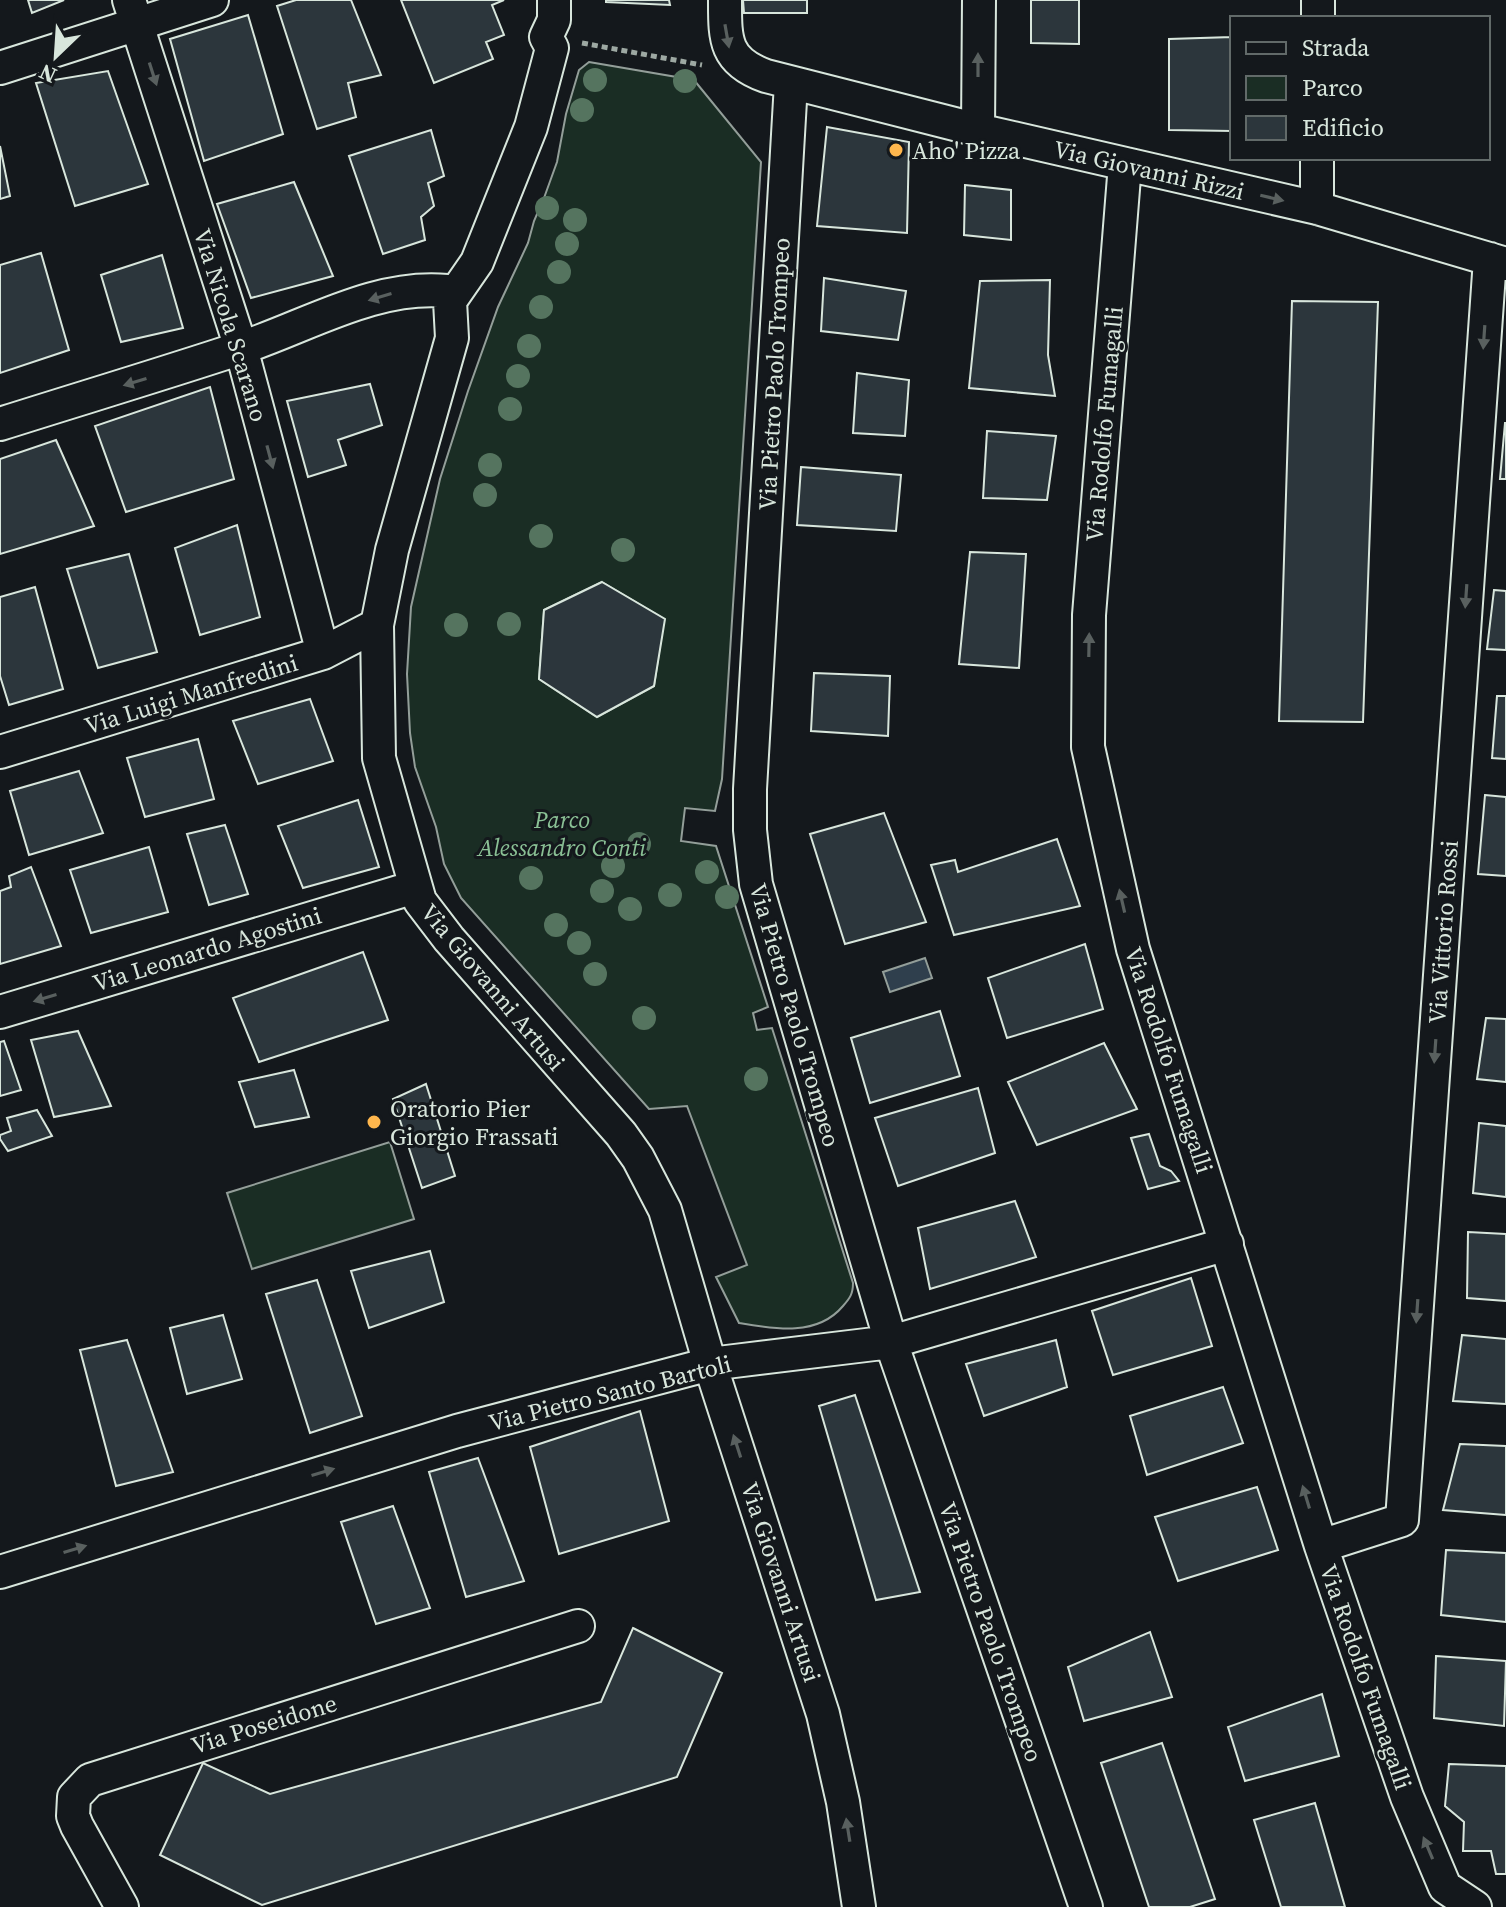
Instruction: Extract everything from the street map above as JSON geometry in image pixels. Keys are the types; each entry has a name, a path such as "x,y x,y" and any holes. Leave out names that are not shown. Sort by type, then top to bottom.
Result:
{"street":[{"path":"0,68 133,12 212,0"},
{"path":"450,301 477,262 531,127 552,48 546,37 554,20 554,0"},
{"name":"Via Giovanni Rizzi","path":"725,0 729,48 744,67 791,83 978,130 1317,208 1498,262"},
{"path":"978,130 979,0"},
{"name":"Via Nicola Scarano","path":"133,12 241,348 323,653"},
{"name":"Via Pietro Paolo Trompeo","path":"791,83 750,789 750,830 761,906 891,1342 1086,1907"},
{"path":"1317,160 1317,208"},
{"name":"Via Rodolfo Fumagalli","path":"1125,164 1089,615 1088,747 1133,949 1321,1546 1412,1810 1445,1887 1475,1907"},
{"name":"Via Vittorio Rossi","path":"1321,1546 1402,1520 1498,262"},
{"path":"0,424 241,348 399,291 425,288 447,291 450,301"},
{"name":"Via Giovanni Artusi","path":"450,301 452,338 392,550 377,625 379,758 415,887 432,919 621,1134 638,1158 665,1210 710,1364 823,1714 843,1802 859,1907"},
{"name":"Via Luigi Manfredini","path":"0,752 323,653 377,625"},
{"name":"Via Leonardo Agostini","path":"0,1012 415,887"},
{"name":"Via Pietro Santo Bartoli","path":"0,1572 457,1431 710,1364 891,1342 1227,1244"},
{"name":"Via Poseidone","path":"122,1907 73,1816 74,1797 90,1780 578,1626"}],"path":[{"path":"546,37 703,65"}],"green space":[{"name":"Parco Alessandro Conti","path":"589,62 694,80 761,162 722,779 715,811 685,808 681,841 716,846 768,1007 753,1013 757,1030 772,1028 853,1283 851,1296 833,1316 808,1327 780,1328 739,1323 716,1277 747,1265 687,1106 649,1109 461,898 444,864 436,827 415,767 407,674 411,607 440,479 498,307 528,243 557,162 566,114 579,70","holes":["602,582 664,619 654,686 597,717 539,679 544,610"]},
{"path":"390,1142 414,1219 252,1269 227,1193"}],"water":[{"path":"925,958 932,978 890,992 883,972"}],"building":[{"path":"28,0 64,0 32,13"},
{"path":"296,0 351,0 381,75 348,83 356,117 317,129 277,6"},
{"path":"401,0 504,0 492,5 504,35 486,42 493,59 434,83"},
{"path":"669,0 670,5 606,2"},
{"path":"743,0 807,0 807,13 744,13"},
{"path":"1031,0 1079,0 1079,44 1031,43"},
{"path":"248,15 283,134 204,161 170,39"},
{"path":"1230,37 1230,131 1169,130 1169,39"},
{"path":"108,71 148,184 75,206 36,83"},
{"path":"827,127 909,142 907,233 817,226"},
{"path":"431,130 444,176 428,183 434,206 421,217 425,240 383,254 349,156"},
{"path":"0,146 10,196 0,199"},
{"path":"294,182 333,276 251,298 217,204"},
{"path":"965,185 1011,190 1011,240 964,235"},
{"path":"41,253 69,350 0,373 0,265"},
{"path":"162,255 183,328 121,342 101,275"},
{"path":"824,278 906,291 898,340 821,331"},
{"path":"1050,280 1048,355 1055,396 969,388 980,281"},
{"path":"1292,301 1378,302 1363,722 1279,721"},
{"path":"857,373 909,380 905,436 853,433"},
{"path":"370,384 382,425 338,440 346,465 308,477 287,401"},
{"path":"210,387 234,479 126,512 95,426"},
{"path":"1505,423 1506,479 1500,479"},
{"path":"987,431 1056,436 1047,500 983,498"},
{"path":"56,440 94,526 0,554 0,459"},
{"path":"801,467 901,475 896,531 797,525"},
{"path":"237,525 260,617 200,635 175,548"},
{"path":"970,552 1026,554 1019,668 959,664"},
{"path":"129,554 157,652 98,668 67,569"},
{"path":"602,582 665,619 654,686 597,717 539,679 544,610"},
{"path":"35,587 63,689 9,705 0,676 0,597"},
{"path":"1494,590 1506,591 1506,650 1487,649"},
{"path":"814,673 890,676 888,736 811,731"},
{"path":"1497,696 1506,696 1506,759 1492,758"},
{"path":"310,699 333,761 258,784 233,721"},
{"path":"198,739 214,799 145,817 127,758"},
{"path":"79,771 103,833 29,855 10,791"},
{"path":"1485,795 1506,797 1506,876 1478,874"},
{"path":"358,800 379,867 303,888 278,826"},
{"path":"884,813 926,922 845,944 810,834"},
{"path":"225,825 248,894 209,905 187,834"},
{"path":"1057,839 1080,906 954,935 931,865 955,860 958,872"},
{"path":"149,847 168,912 91,933 70,870"},
{"path":"31,867 61,946 0,964 0,891 11,887 9,876"},
{"path":"1085,944 1103,1009 1007,1038 988,978"},
{"path":"363,952 388,1020 259,1062 233,998"},
{"path":"940,1011 960,1076 870,1103 851,1038"},
{"path":"1486,1018 1506,1019 1506,1082 1477,1079"},
{"path":"78,1031 111,1106 54,1117 31,1040"},
{"path":"4,1041 21,1090 0,1096 0,1042"},
{"path":"1104,1043 1137,1109 1037,1145 1008,1082"},
{"path":"294,1070 309,1117 255,1127 239,1082"},
{"path":"426,1084 455,1176 422,1188 393,1099"},
{"path":"978,1088 995,1153 898,1186 875,1118"},
{"path":"37,1110 52,1136 8,1151 0,1139 0,1135 11,1131 7,1118"},
{"path":"1479,1123 1506,1126 1506,1197 1473,1193"},
{"path":"1149,1134 1160,1166 1171,1171 1179,1181 1148,1189 1131,1138"},
{"path":"1015,1201 1036,1257 930,1289 918,1228"},
{"path":"1468,1232 1506,1234 1506,1301 1467,1298"},
{"path":"430,1251 444,1302 369,1328 351,1271"},
{"path":"1191,1278 1212,1346 1113,1375 1092,1311"},
{"path":"317,1280 362,1416 310,1433 266,1294"},
{"path":"223,1315 242,1379 187,1394 170,1328"},
{"path":"1462,1335 1506,1339 1506,1404 1453,1401"},
{"path":"127,1340 173,1472 116,1486 80,1350"},
{"path":"1056,1340 1067,1387 984,1416 966,1364"},
{"path":"1223,1387 1243,1443 1147,1475 1130,1416"},
{"path":"855,1395 920,1592 876,1600 819,1406"},
{"path":"640,1411 669,1521 559,1554 530,1447"},
{"path":"1460,1444 1506,1446 1506,1515 1443,1510"},
{"path":"478,1458 524,1581 466,1597 429,1472"},
{"path":"1257,1487 1278,1550 1178,1581 1155,1517"},
{"path":"393,1506 430,1608 376,1624 341,1522"},
{"path":"1446,1550 1506,1553 1506,1622 1441,1615"},
{"path":"633,1628 722,1673 677,1777 262,1905 160,1855 203,1763 270,1794 601,1702"},
{"path":"1150,1632 1172,1697 1084,1721 1068,1667"},
{"path":"1436,1656 1506,1661 1504,1726 1434,1718"},
{"path":"1322,1694 1339,1756 1245,1781 1228,1727"},
{"path":"1162,1743 1215,1899 1190,1907 1149,1907 1101,1763"},
{"path":"1449,1764 1506,1766 1506,1874 1496,1874 1491,1851 1463,1851 1464,1822 1445,1806"},
{"path":"1315,1803 1345,1907 1281,1907 1254,1820"}],"place":[{"name":"Aho' Pizza","path":"896,150"},
{"name":"Oratorio Pier Giorgio Frassati","path":"374,1122"}]}
